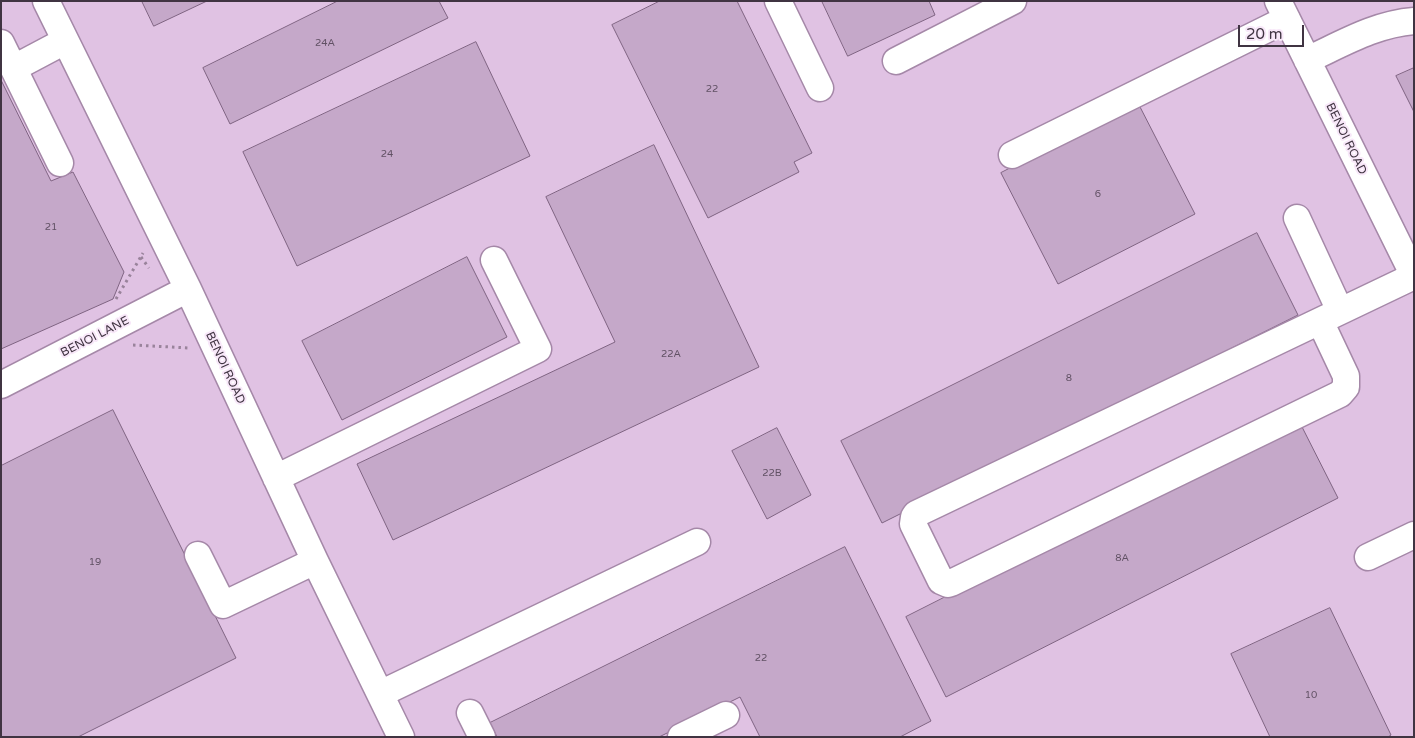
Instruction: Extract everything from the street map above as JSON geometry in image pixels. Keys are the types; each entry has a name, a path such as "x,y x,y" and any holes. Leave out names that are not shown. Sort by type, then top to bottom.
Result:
{"street":[{"name":"BENOI ROAD","path":"46,1 188,289 315,561 401,737"},
{"path":"778,1 820,88"},
{"path":"896,62 1013,1"},
{"name":"BENOI ROAD","path":"1283,10 1414,276"},
{"path":"1012,155 1283,10"},
{"path":"1307,60 1372,29 1398,22 1414,21"},
{"path":"14,68 65,40"},
{"path":"1,43 60,163"},
{"path":"1297,218 1330,316 1346,376 1346,387 1340,394 952,583 941,582 913,524 916,514 1330,316 1414,276"},
{"path":"276,478 538,349 494,260"},
{"name":"BENOI LANE","path":"1,385 188,289"},
{"path":"1368,557 1414,535"},
{"path":"380,694 697,542"},
{"path":"198,554 223,605 315,561"},
{"path":"470,712 482,737"},
{"path":"681,737 726,715"}],"path":[{"path":"113,303 158,230"},
{"path":"125,345 216,350"}],"building":[{"path":"142,1 207,1 154,26"},
{"path":"338,1 439,1 448,18 230,124 203,68"},
{"path":"660,1 737,1 812,153 794,162 799,172 708,218 612,25"},
{"path":"822,1 929,1 935,15 848,56"},
{"path":"476,42 530,156 297,266 243,152"},
{"path":"1414,68 1414,112 1396,76"},
{"path":"1,80 51,181 73,172 124,272 113,299 1,349"},
{"path":"1138,103 1195,214 1058,284 1001,173"},
{"path":"654,145 759,367 393,540 357,464 615,342 546,197"},
{"path":"1257,233 1298,315 882,523 841,441"},
{"path":"467,257 507,337 342,420 302,341"},
{"path":"113,410 236,658 78,737 1,737 1,466"},
{"path":"1298,419 1338,498 946,697 906,617"},
{"path":"777,428 811,495 767,519 732,451"},
{"path":"845,547 931,721 900,737 760,737 740,697 659,737 497,737 490,723"},
{"path":"1330,608 1391,735 1388,737 1270,737 1231,654"}]}
